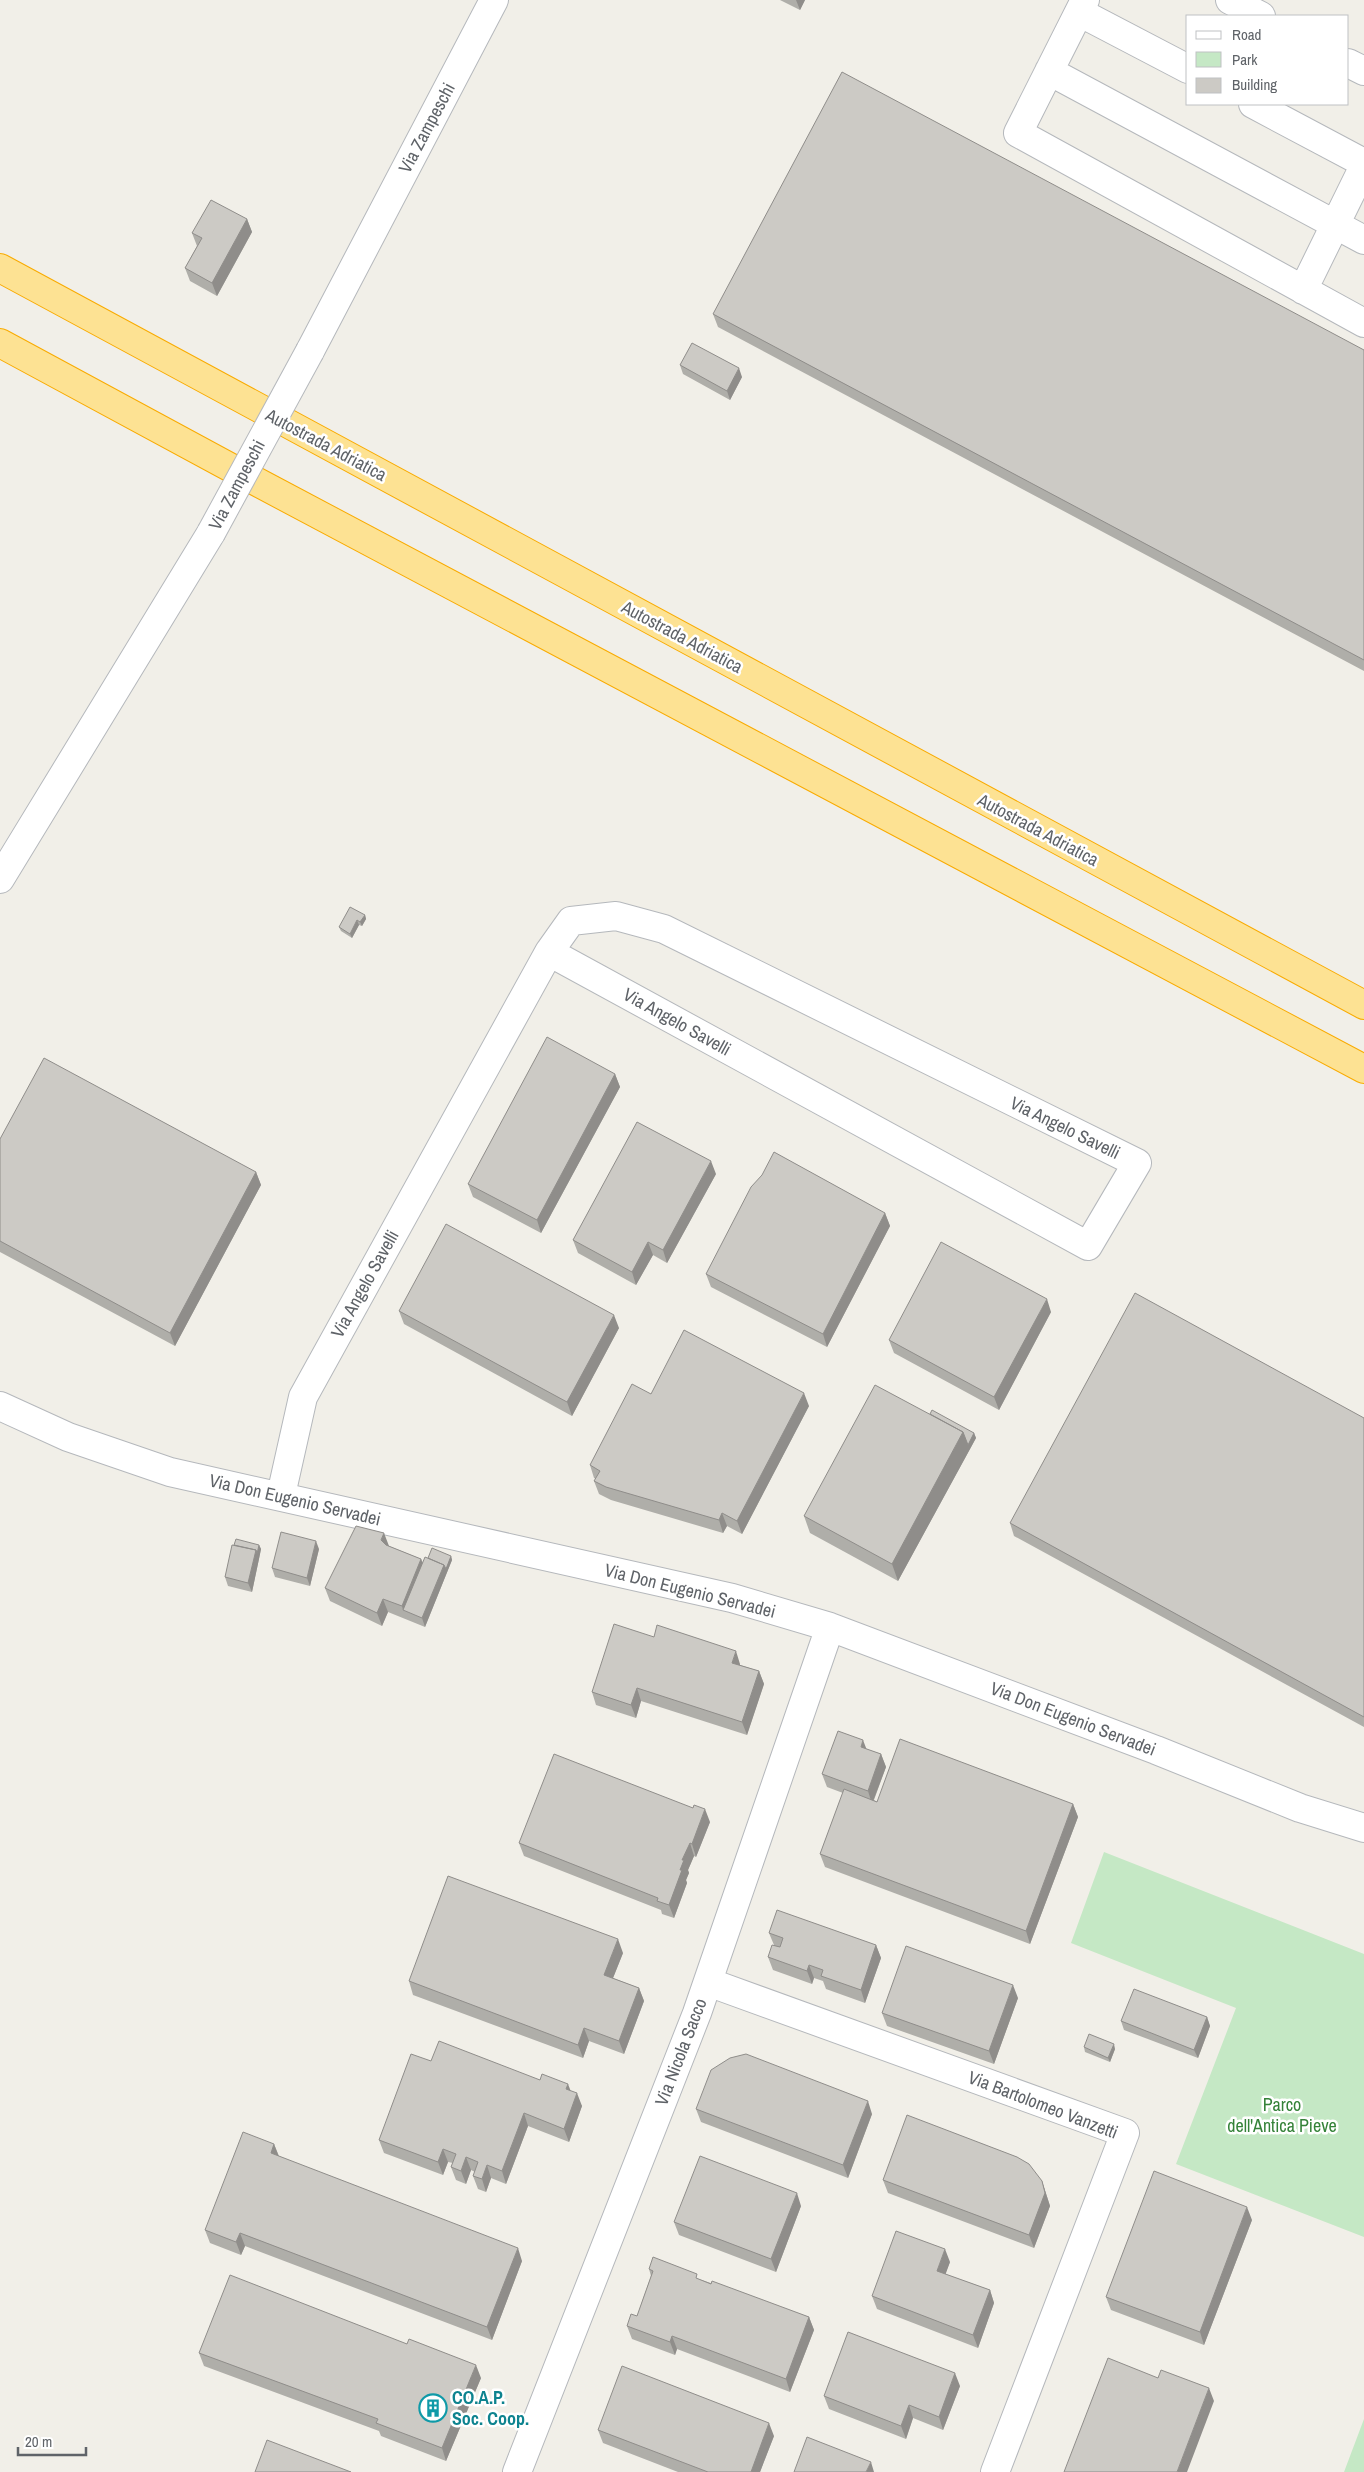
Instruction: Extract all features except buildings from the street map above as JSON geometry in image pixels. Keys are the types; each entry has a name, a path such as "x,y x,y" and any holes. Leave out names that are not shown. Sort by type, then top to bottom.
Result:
{"highway":[{"name":"Autostrada Adriatica","path":"0,268 1364,1005"},
{"path":"0,343 1364,1069"}],"street":[{"name":"Via Zampeschi","path":"0,879 211,533 310,351 494,0"},
{"path":"1230,0 1259,15"},
{"path":"1186,68 1082,6 1018,133 1364,323"},
{"path":"1349,63 1364,71"},
{"path":"1049,71 1364,240"},
{"path":"1255,105 1364,165 1303,290"},
{"name":"Via Angelo Savelli","path":"281,1495 303,1397 549,952 571,921 616,916 664,929 1137,1163 1088,1246 549,952"},
{"name":"Via Don Eugenio Servadei","path":"0,1406 68,1438 170,1472 281,1495 732,1598 830,1627 1156,1750 1300,1808 1364,1828"},
{"name":"Via Nicola Sacco","path":"517,2472 708,1982 830,1627"},
{"name":"Via Bartolomeo Vanzetti","path":"708,1982 1125,2134 995,2472"}],"green space":[{"name":"Parco dell'Antica Pieve","path":"1104,1852 1364,1954 1364,2237 1176,2164 1236,2008 1071,1943"},
{"path":"1364,2419 1364,2472 1344,2472"}],"place":[{"name":"CO.A.P. Soc. Coop.","path":"433,2408"}]}
